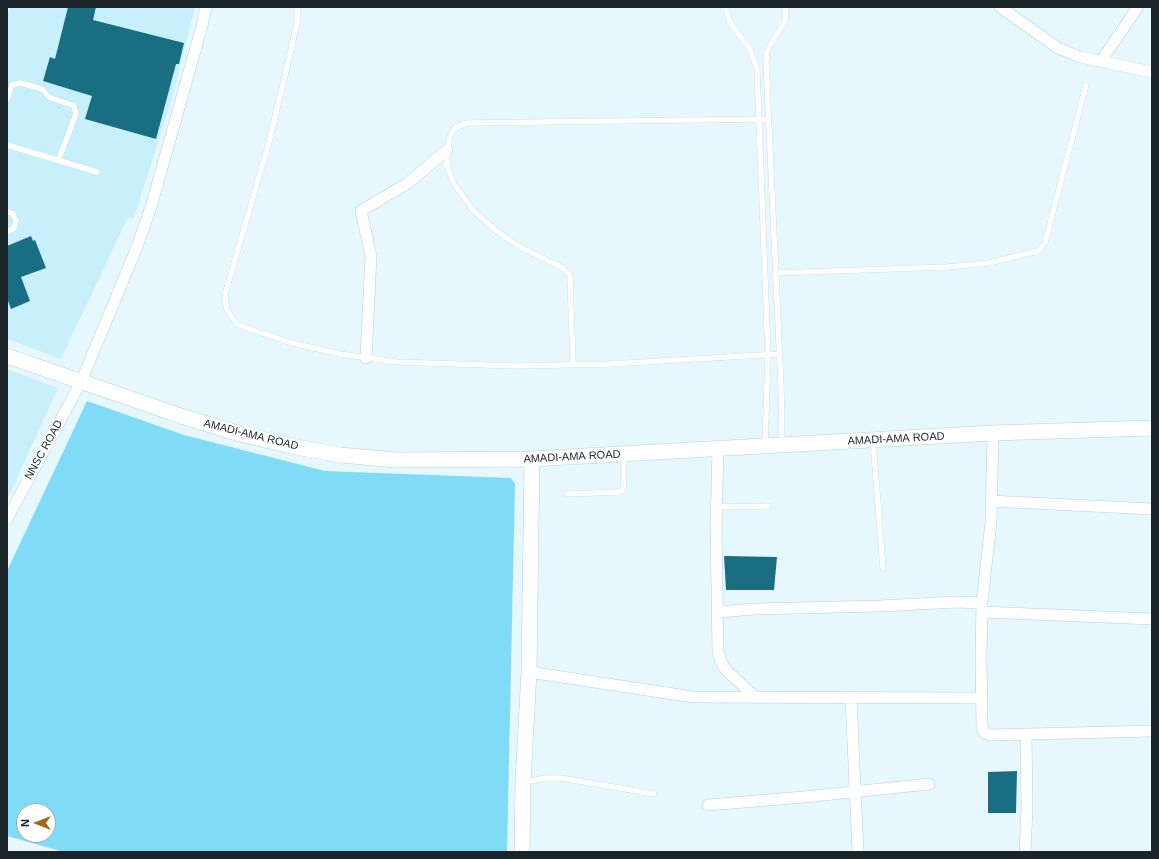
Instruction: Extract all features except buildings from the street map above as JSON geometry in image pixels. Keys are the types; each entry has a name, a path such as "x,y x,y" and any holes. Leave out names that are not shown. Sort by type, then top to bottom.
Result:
{"street":[{"name":"NNSC ROAD","path":"7,519 81,382 137,247 151,207 206,7"},
{"path":"1000,7 1058,48 1080,57 1152,72"},
{"path":"1101,61 1138,7"},
{"path":"366,358 371,256 361,211 408,183 447,150"},
{"name":"AMADI-AMA ROAD","path":"7,356 181,416 240,434 291,446 340,455 396,460 532,459 873,441 993,433 1152,428"},
{"path":"993,433 991,522 982,607 982,728 985,733 990,735 1152,731"},
{"path":"718,449 718,652 721,662 726,670 755,697"},
{"path":"522,852 523,782 529,672 532,459"},
{"path":"991,501 1152,509"},
{"path":"717,612 755,609 880,606 957,602 982,607 1152,619"},
{"path":"529,672 693,697 981,698"},
{"path":"851,698 858,852"},
{"path":"1025,852 1027,808 1026,734"},
{"path":"708,805 929,784"}],"lane":[{"path":"298,7 287,67 269,142 226,291 225,300 227,310 237,324 249,330 292,343 333,353 397,362 516,366 573,365 779,354"},
{"path":"727,7 730,23 750,48 757,69 768,354 765,447"},
{"path":"782,446 766,62 767,52 785,21 786,7"},
{"path":"7,100 12,85 20,83 39,88 49,97 74,106 76,114 58,161"},
{"path":"775,273 947,268 989,263 1038,250 1045,243 1086,85"},
{"path":"573,365 570,278 568,272 561,267 520,247 495,230 473,210 454,184 447,167 447,150 450,136 454,129 466,124 768,119"},
{"path":"7,144 97,172"},
{"path":"7,212 13,214 16,221 14,228 7,232"},
{"path":"873,441 883,568"},
{"path":"567,494 620,492 623,490 624,454"},
{"path":"717,507 768,506"},
{"path":"523,782 546,778 561,778 654,794"}],"shaded area":[{"path":"10,7 195,7 174,91 134,218 128,217 61,359 7,339 7,18"},
{"path":"7,369 58,388 7,500"},
{"path":"87,401 184,435 325,471 511,478 515,484 507,852 64,852 32,843 56,843 56,803 16,803 16,839 7,836 7,571"}]}
